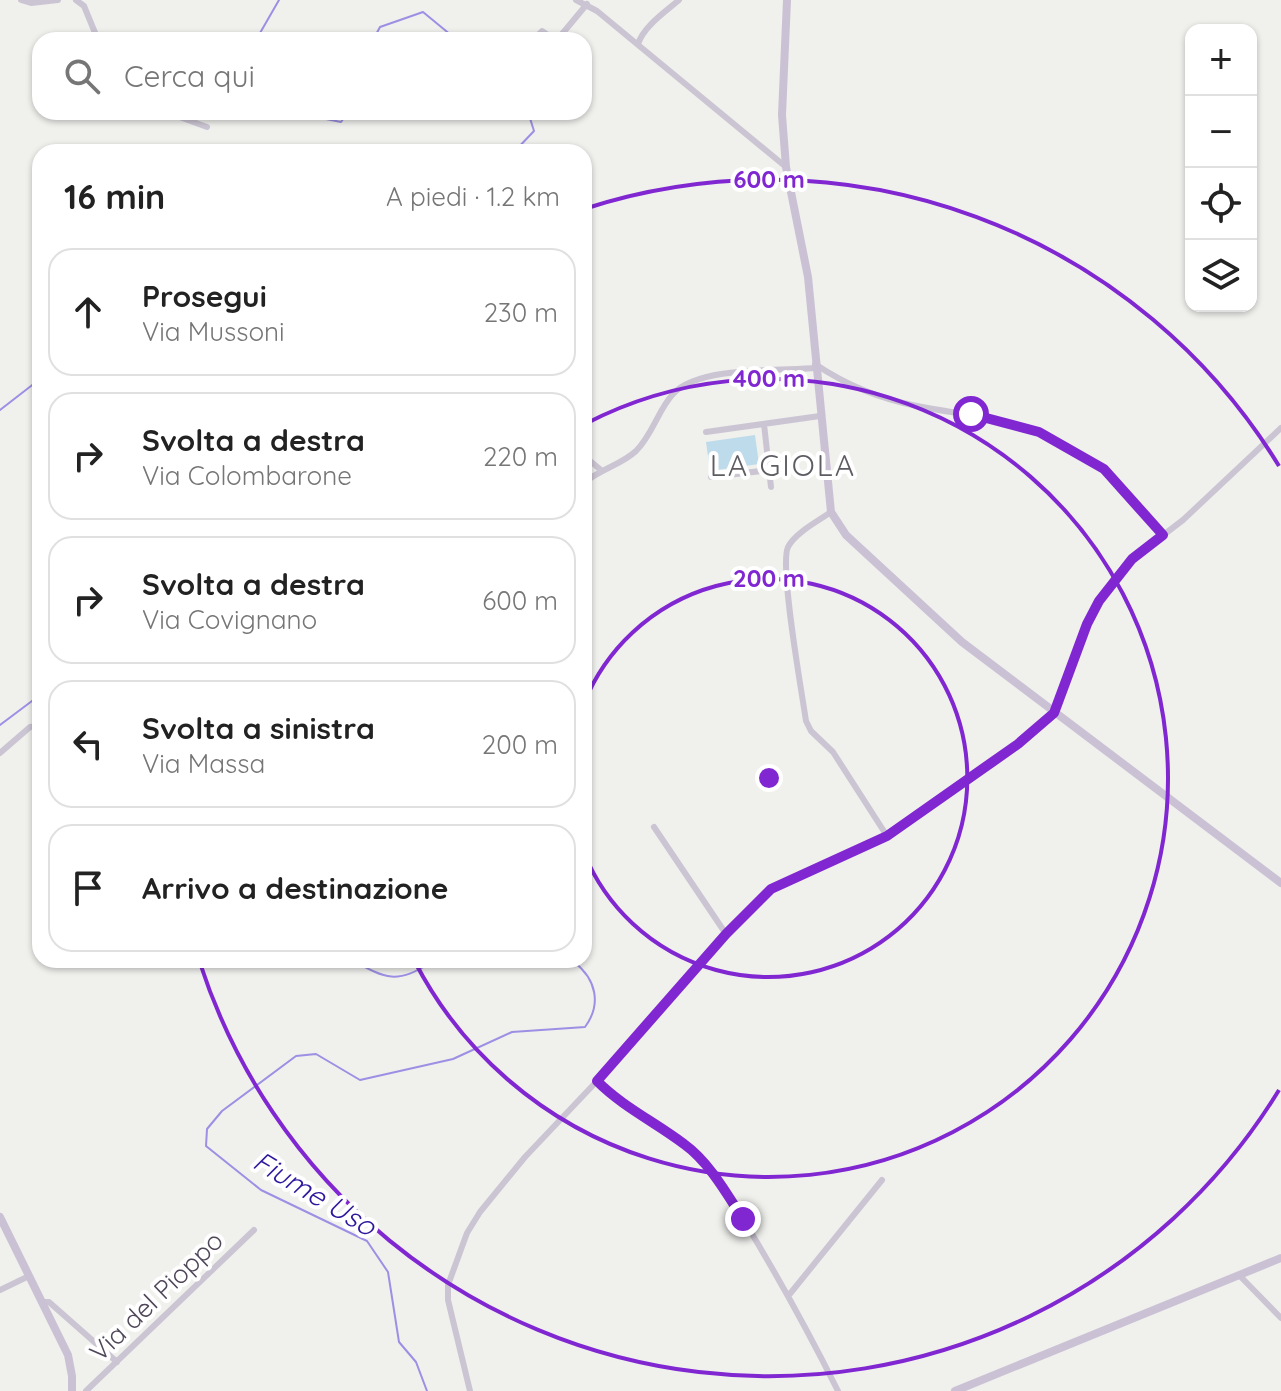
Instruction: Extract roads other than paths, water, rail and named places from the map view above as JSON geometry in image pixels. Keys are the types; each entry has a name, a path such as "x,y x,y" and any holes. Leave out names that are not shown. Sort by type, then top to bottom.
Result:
{"street":[{"path":"21,0 31,3 58,0"},
{"path":"76,0 84,6 95,32"},
{"path":"576,0 587,4 638,44 786,167"},
{"path":"638,44 640,37 653,23 679,0"},
{"path":"787,0 782,115 786,167 808,277 831,512 846,535 962,642 1281,883"},
{"path":"563,32 587,4"},
{"path":"188,120 207,127"},
{"path":"592,477 638,449 673,393 690,381 745,370 816,366 888,399 971,414 1039,432 1104,469 1163,535"},
{"path":"706,432 820,416"},
{"path":"764,424 771,487"},
{"path":"470,1391 448,1300 448,1285 467,1233 480,1212 525,1157 597,1081 726,934 771,889 887,836 1018,744 1054,713 1087,624 1099,601 1132,559 1163,535 1281,428"},
{"path":"592,463 601,470"},
{"path":"711,477 769,470"},
{"path":"831,512 792,541 786,550 790,607 806,721 811,731 838,759 887,836"},
{"path":"0,753 32,727"},
{"path":"654,827 726,934"},
{"path":"597,1081 612,1096 686,1145 699,1158 728,1196 789,1295 838,1391"},
{"path":"789,1295 882,1180"},
{"path":"0,1217 2,1227 68,1355 72,1391"},
{"name":"Via del Pioppo","path":"86,1391 254,1230"},
{"path":"955,1391 1281,1258"},
{"path":"1239,1275 1281,1318"},
{"path":"0,1290 29,1276"},
{"path":"42,1302 49,1302 117,1362"}],"waterway":[{"name":"Fiume Uso","path":"261,32 279,0"},
{"name":"Fiume Uso","path":"377,32 380,27 423,12 447,32"},
{"name":"Fiume Uso","path":"331,120 342,120"},
{"name":"Fiume Uso","path":"522,144 534,131 531,120"},
{"name":"Fiume Uso","path":"0,410 32,385"},
{"name":"Fiume Uso","path":"0,725 32,701"},
{"name":"Fiume Uso","path":"367,968 391,976 421,968"},
{"name":"Fiume Uso","path":"427,1391 416,1362 399,1342 388,1272 367,1241 261,1190 206,1146 207,1129 222,1111 296,1056 316,1054 360,1080 453,1059 512,1032 585,1027 595,1001 592,984 580,968"}],"district":[{"name":"LA GIOLA","path":"783,465"}]}
